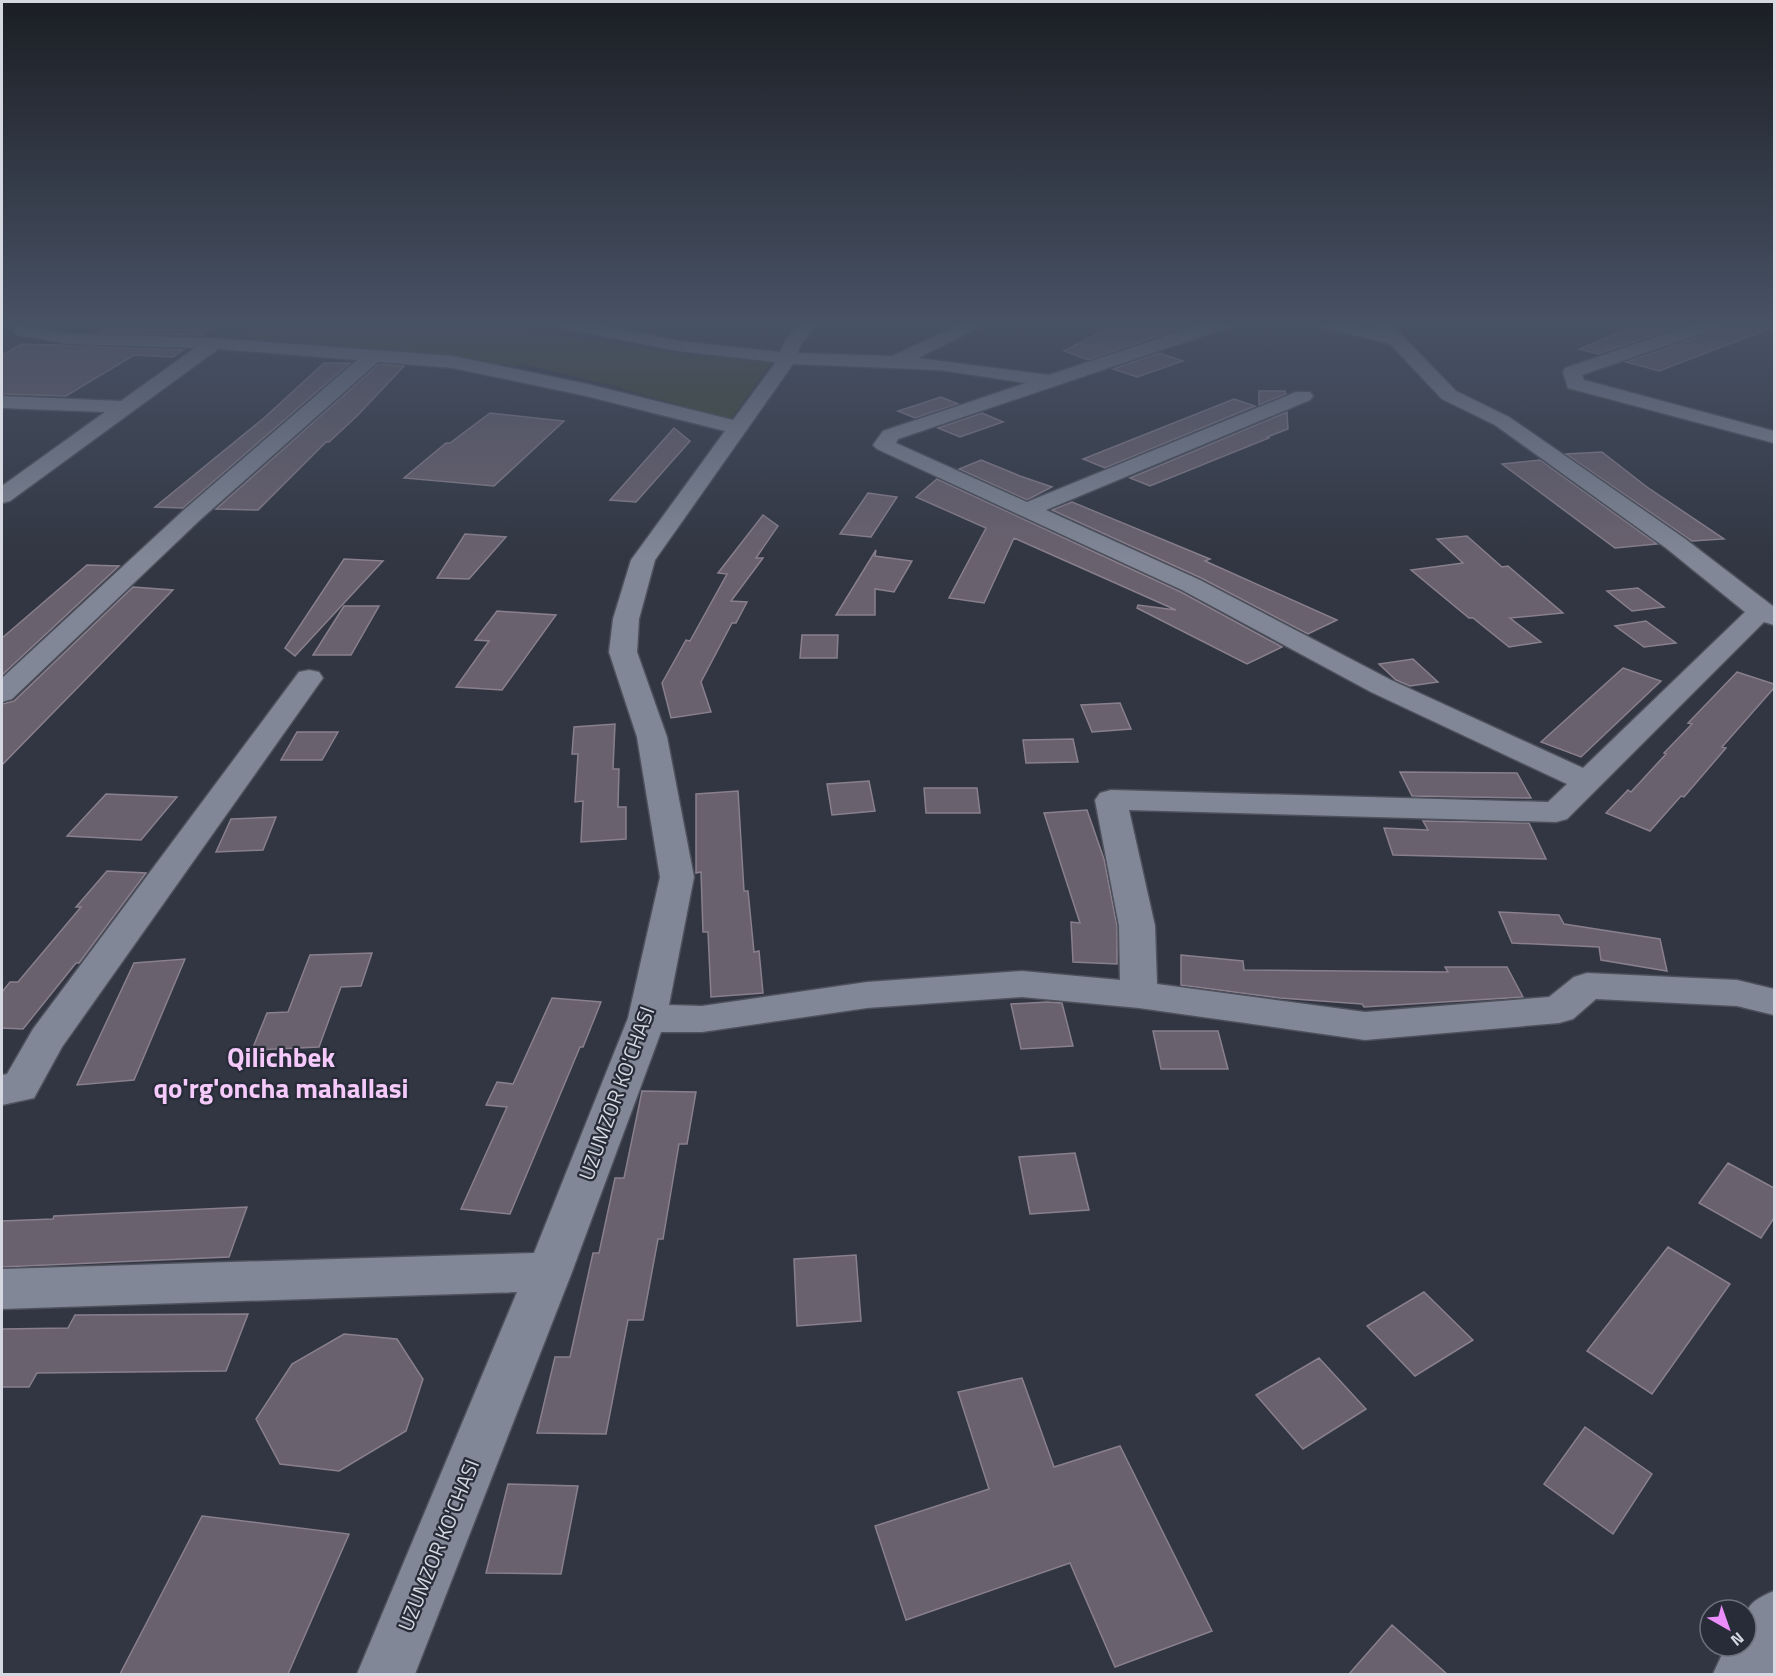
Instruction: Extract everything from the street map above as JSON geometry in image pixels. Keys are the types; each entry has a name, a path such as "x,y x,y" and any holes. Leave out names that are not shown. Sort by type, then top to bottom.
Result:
{"street":[{"path":"2,496 133,401"},
{"path":"2,693 193,514 322,401"},
{"path":"631,401 739,429"},
{"name":"UZUMZOR KO'CHASI","path":"386,1674 549,1272 646,1018 677,877 652,737 623,652 626,619 643,560 758,401"},
{"path":"990,401 890,435 884,445 1029,509 1191,585 1381,686 1589,782"},
{"path":"1029,509 1290,401"},
{"path":"1139,994 1137,926 1111,800 1556,812 1768,614 1675,543 1511,428 1461,401"},
{"path":"1640,401 1774,437"},
{"path":"2,402 125,407"},
{"path":"1750,430 1774,419"},
{"path":"2,1090 20,1087 47,1039 309,678"},
{"path":"646,1018 702,1019 867,995 1022,984 1139,994 1365,1026 1559,1010 1587,986 1737,993 1774,1002"},
{"path":"2,1289 549,1272"},
{"path":"1742,1674 1774,1619"}],"green space":[{"path":"666,401 744,401 730,420"}],"building":[{"path":"282,401 306,401 183,508 155,507"},
{"path":"337,401 371,401 258,510 216,509"},
{"path":"928,401 951,401 958,404 915,418 898,411"},
{"path":"1228,401 1241,401 1255,406 1105,468 1083,459"},
{"path":"1287,412 1288,429 1267,437 1269,438 1150,486 1130,478"},
{"path":"490,413 564,421 494,486 404,478 446,443 450,443"},
{"path":"982,413 1003,422 960,437 938,428"},
{"path":"674,428 690,441 636,502 610,500"},
{"path":"1602,452 1647,487 1724,539 1692,541 1566,454"},
{"path":"981,460 1052,487 1027,500 959,469"},
{"path":"1540,460 1657,544 1615,548 1502,464"},
{"path":"937,479 1181,592 1282,647 1247,664 1137,608 1138,605 1176,610 1014,538 984,603 949,598 986,528 916,497"},
{"path":"868,493 897,497 871,537 840,534"},
{"path":"1072,502 1210,559 1205,561 1337,620 1308,634 1201,578 1052,510"},
{"path":"763,515 778,526 756,558 763,558 731,601 747,602 736,623 732,623 701,682 711,712 671,718 662,683 686,640 690,641 727,574 718,573"},
{"path":"465,534 506,537 469,579 437,578"},
{"path":"1467,536 1502,567 1508,566 1563,613 1510,618 1541,642 1509,647 1473,618 1469,618 1411,570 1463,563 1437,539"},
{"path":"876,550 875,556 912,561 894,592 875,589 875,615 836,615"},
{"path":"344,559 383,561 295,656 285,648"},
{"path":"87,565 119,566 2,675 2,638"},
{"path":"133,587 173,590 2,765 2,704 14,701"},
{"path":"1638,588 1664,607 1632,611 1607,591"},
{"path":"344,606 379,606 351,655 313,655"},
{"path":"497,611 556,615 502,690 456,687 489,641 475,640"},
{"path":"1646,621 1676,643 1644,647 1615,626"},
{"path":"802,635 838,635 837,658 800,658"},
{"path":"1413,659 1438,682 1410,686 1396,680 1379,664"},
{"path":"1623,668 1661,681 1581,757 1541,742"},
{"path":"1737,672 1774,684 1774,688 1722,747 1726,748 1684,797 1681,796 1650,831 1606,813 1628,790 1631,792 1692,724 1688,723"},
{"path":"1120,703 1131,729 1092,732 1081,705"},
{"path":"615,724 613,769 619,769 618,807 626,807 626,839 581,842 583,801 575,802 578,754 572,754 574,727"},
{"path":"297,732 338,732 322,760 281,760"},
{"path":"1073,739 1078,762 1026,763 1023,740"},
{"path":"1400,772 1517,773 1531,798 1412,796"},
{"path":"869,781 875,811 832,815 827,784"},
{"path":"924,788 977,788 980,813 926,813"},
{"path":"738,791 744,891 748,891 754,952 759,951 763,993 711,997 708,932 703,932 701,872 696,873 696,794"},
{"path":"106,794 177,797 141,840 67,836"},
{"path":"1087,810 1104,859 1117,926 1117,964 1073,962 1071,922 1080,923 1044,813"},
{"path":"276,817 263,850 216,852 231,819"},
{"path":"1423,821 1529,823 1546,859 1393,855 1384,828 1428,830"},
{"path":"107,871 146,873 79,963 76,963 23,1029 2,1028 2,992 10,982 18,982 81,907 76,907"},
{"path":"1499,912 1559,915 1564,924 1660,939 1667,971 1601,960 1599,947 1512,943"},
{"path":"372,953 361,986 341,987 319,1047 252,1050 267,1013 288,1012 310,955"},
{"path":"1181,955 1243,961 1244,970 1448,972 1445,967 1507,967 1523,997 1364,1007 1362,1004 1280,998 1181,985"},
{"path":"185,959 134,1080 77,1085 134,963"},
{"path":"552,998 601,1002 510,1214 461,1209 507,1107 486,1105 497,1082 513,1084"},
{"path":"1062,1003 1073,1046 1021,1049 1011,1004"},
{"path":"1153,1031 1218,1031 1228,1069 1161,1069"},
{"path":"642,1091 696,1092 687,1144 679,1144 663,1239 658,1239 643,1320 628,1320 606,1434 537,1433 555,1357 570,1357 593,1253 599,1253 615,1178 624,1178"},
{"path":"1075,1153 1089,1210 1030,1214 1019,1157"},
{"path":"1728,1163 1774,1188 1774,1218 1761,1238 1699,1203"},
{"path":"247,1207 229,1257 2,1267 2,1221 53,1219 54,1216"},
{"path":"1668,1247 1730,1284 1652,1394 1587,1351"},
{"path":"856,1255 861,1321 797,1326 794,1259"},
{"path":"1424,1292 1473,1340 1415,1376 1367,1326"},
{"path":"248,1314 226,1371 37,1373 29,1387 2,1387 2,1329 68,1328 75,1315"},
{"path":"344,1334 397,1339 423,1379 406,1431 339,1471 280,1464 256,1419 292,1364"},
{"path":"1319,1358 1366,1409 1303,1449 1256,1395"},
{"path":"1022,1378 1054,1467 1120,1446 1212,1631 1115,1667 1070,1563 906,1620 875,1526 989,1489 958,1392"},
{"path":"1585,1427 1652,1474 1613,1534 1544,1484"},
{"path":"508,1484 578,1486 561,1574 486,1573"},
{"path":"202,1516 349,1534 288,1674 120,1674"},
{"path":"1392,1625 1447,1674 1349,1674"}],"district":[{"name":"Qilichbek qo'rg'oncha mahallasi","path":"281,1072"}]}
